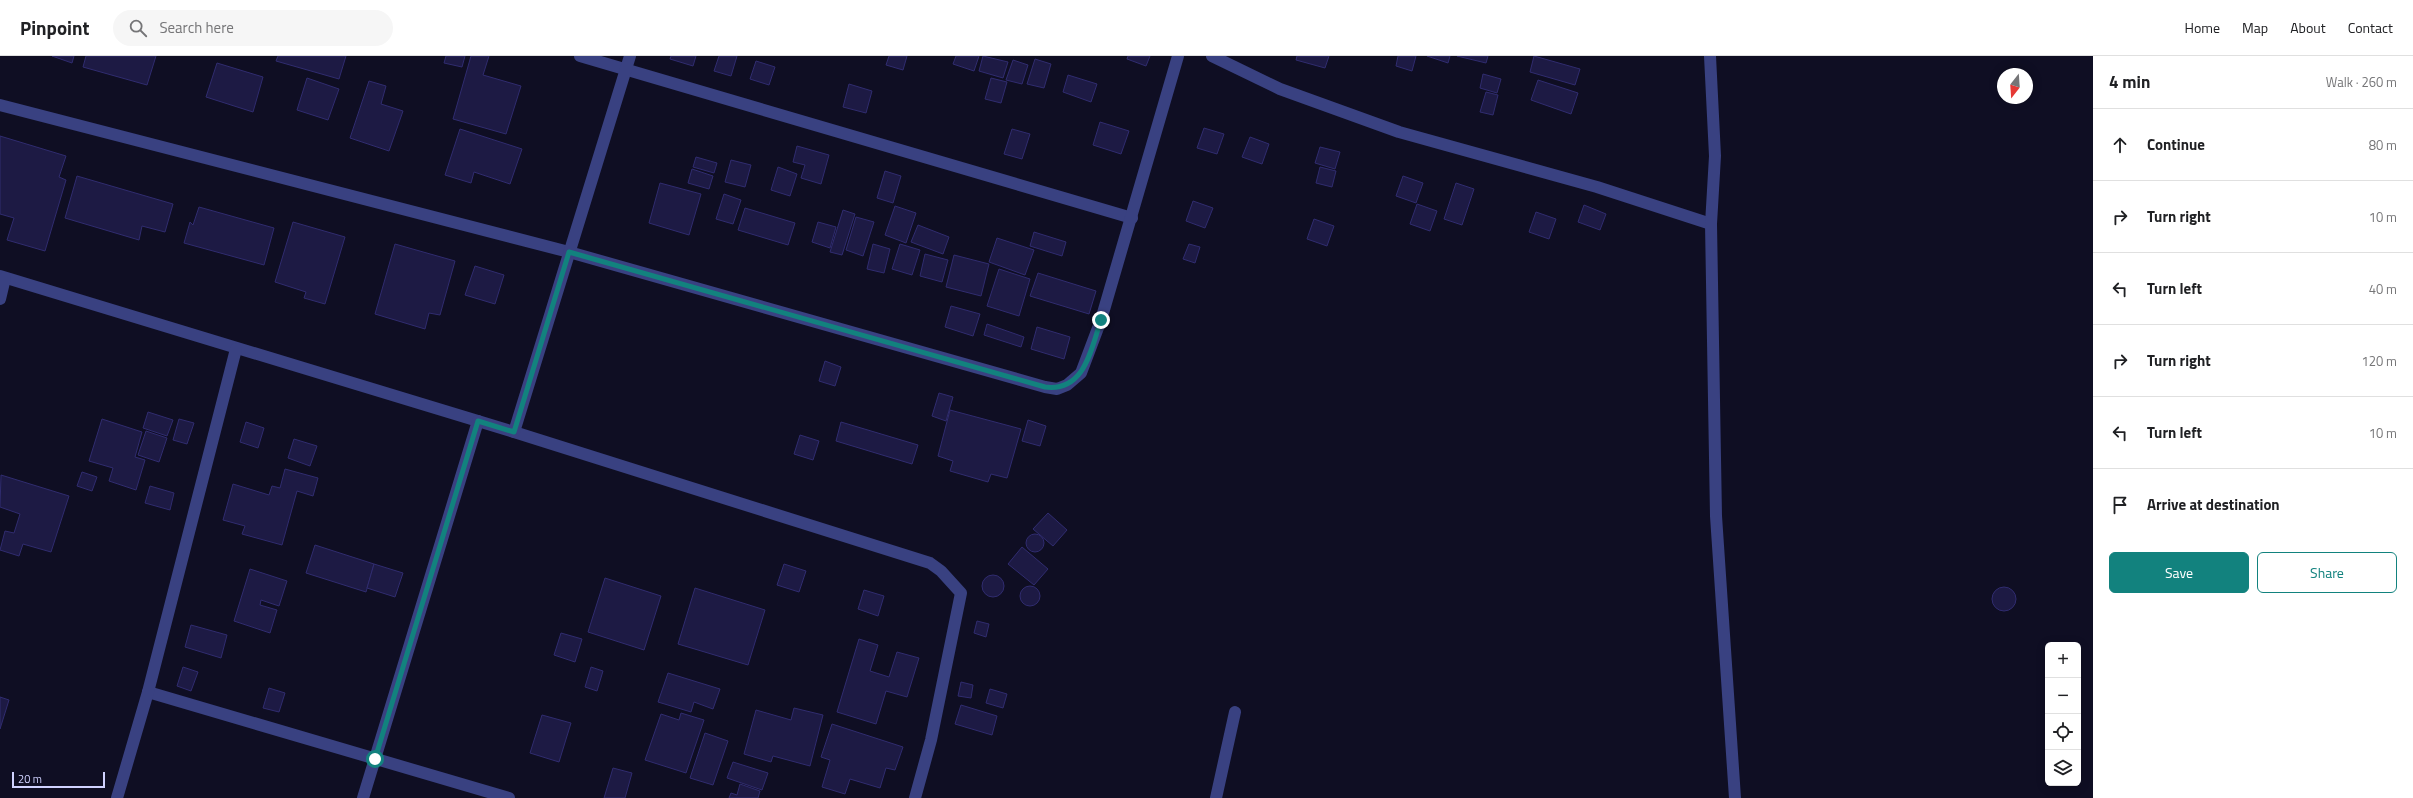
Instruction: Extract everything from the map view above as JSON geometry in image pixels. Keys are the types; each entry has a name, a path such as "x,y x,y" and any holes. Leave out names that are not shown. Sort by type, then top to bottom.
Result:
{"street":[{"path":"580,56 1132,218"},
{"path":"514,432 630,56"},
{"path":"0,105 569,252 1045,387 1057,389 1067,385 1082,373 1101,320 1132,218 1178,56"},
{"path":"1212,56 1280,89 1400,132 1597,187 1711,224"},
{"path":"1710,56 1715,156 1711,224 1716,516 1735,798"},
{"path":"0,299 3,277 514,432 930,563 941,571 961,593 931,740 915,798"},
{"path":"117,798 148,692 236,348"},
{"path":"363,798 478,421"},
{"path":"148,692 510,798"},
{"path":"1216,798 1235,712"}],"building":[{"path":"52,56 74,56 72,63"},
{"path":"86,56 156,56 147,85 83,67"},
{"path":"278,56 346,56 339,79 276,61"},
{"path":"446,56 465,56 462,67 444,63"},
{"path":"471,56 489,56 483,75 521,86 506,134 453,119"},
{"path":"671,56 696,56 693,66 670,59"},
{"path":"719,56 737,56 731,76 714,71"},
{"path":"889,56 907,56 903,70 886,65"},
{"path":"956,56 979,56 974,71 953,64"},
{"path":"983,56 1008,62 1003,78 979,71"},
{"path":"1128,56 1150,56 1146,66 1127,59"},
{"path":"1297,56 1329,56 1325,68 1296,60"},
{"path":"1398,56 1416,56 1412,71 1396,66"},
{"path":"1427,56 1450,56 1448,63"},
{"path":"1457,56 1488,56 1486,63"},
{"path":"1534,56 1580,69 1575,85 1530,72"},
{"path":"1035,59 1051,64 1044,88 1027,84"},
{"path":"1013,60 1028,65 1022,84 1006,80"},
{"path":"756,61 775,67 769,85 750,79"},
{"path":"217,63 263,77 253,112 206,97"},
{"path":"1483,74 1501,79 1497,93 1480,88"},
{"path":"1068,75 1097,84 1091,102 1063,92"},
{"path":"307,78 339,89 328,120 297,110"},
{"path":"991,78 1007,82 1001,103 985,99"},
{"path":"1538,80 1578,93 1571,114 1531,100"},
{"path":"369,81 386,86 381,104 403,111 389,151 350,138"},
{"path":"849,84 872,91 866,113 843,107"},
{"path":"1486,92 1498,95 1493,115 1480,112"},
{"path":"1100,122 1129,131 1121,154 1093,145"},
{"path":"1204,128 1224,134 1217,154 1197,148"},
{"path":"460,129 522,149 510,184 474,172 471,183 445,175"},
{"path":"1012,129 1030,134 1022,159 1004,154"},
{"path":"0,136 66,156 59,177 66,180 45,251 7,240 14,218 0,214"},
{"path":"1250,137 1269,144 1262,164 1242,157"},
{"path":"797,146 829,155 821,184 801,178 805,165 793,162"},
{"path":"1320,147 1340,152 1335,169 1315,163"},
{"path":"696,157 717,163 714,173 693,167"},
{"path":"731,160 751,165 745,187 725,182"},
{"path":"778,167 797,174 790,196 771,190"},
{"path":"1320,167 1336,171 1332,187 1316,183"},
{"path":"692,169 713,176 709,189 688,183"},
{"path":"885,171 901,176 893,203 877,198"},
{"path":"77,176 173,204 165,232 142,226 139,240 65,218"},
{"path":"1403,176 1423,183 1416,203 1396,196"},
{"path":"660,183 701,194 689,235 649,223"},
{"path":"1456,183 1474,189 1462,225 1444,219"},
{"path":"724,194 741,200 733,224 716,219"},
{"path":"1193,201 1213,208 1205,228 1186,221"},
{"path":"1417,204 1437,211 1430,231 1410,224"},
{"path":"1584,205 1606,214 1600,230 1578,222"},
{"path":"895,206 916,213 906,243 885,235"},
{"path":"199,207 274,228 264,265 184,243 190,222 193,225"},
{"path":"745,208 795,223 788,245 738,230"},
{"path":"843,210 855,214 842,255 830,252"},
{"path":"1536,212 1556,219 1549,239 1529,232"},
{"path":"856,217 874,222 863,256 846,250"},
{"path":"1314,219 1334,226 1327,246 1307,239"},
{"path":"293,222 345,237 325,304 304,298 306,292 275,282"},
{"path":"818,222 836,227 830,248 812,242"},
{"path":"918,225 949,237 943,254 911,242"},
{"path":"1034,232 1066,242 1062,256 1030,246"},
{"path":"997,238 1034,250 1025,275 989,262"},
{"path":"395,244 455,261 440,315 429,313 425,329 375,314"},
{"path":"873,244 890,249 884,273 867,269"},
{"path":"900,244 920,250 912,275 892,269"},
{"path":"1189,244 1200,247 1195,263 1183,259"},
{"path":"925,254 948,260 942,282 920,276"},
{"path":"954,255 989,264 981,296 946,287"},
{"path":"475,266 504,275 495,304 465,295"},
{"path":"999,269 1030,279 1019,316 987,306"},
{"path":"1038,273 1096,291 1089,314 1030,296"},
{"path":"951,306 980,314 973,336 945,327"},
{"path":"987,324 1024,337 1021,347 984,335"},
{"path":"1037,327 1070,337 1064,359 1031,349"},
{"path":"825,361 841,367 835,386 819,381"},
{"path":"939,393 953,397 946,421 932,416"},
{"path":"950,410 1021,429 1007,478 991,474 988,482 950,471 953,461 938,456"},
{"path":"148,412 173,420 167,436 143,428"},
{"path":"102,419 142,432 135,457 145,460 136,490 109,481 113,468 89,461"},
{"path":"179,419 194,423 187,444 173,440"},
{"path":"1028,420 1046,426 1040,446 1022,441"},
{"path":"246,422 264,428 258,448 240,442"},
{"path":"841,422 918,445 912,464 836,441"},
{"path":"146,431 167,438 159,462 138,455"},
{"path":"800,435 819,441 813,460 794,454"},
{"path":"294,439 317,446 310,466 288,458"},
{"path":"285,469 318,478 313,496 297,491 282,545 242,534 245,526 223,520 233,484 269,495 272,486 280,488"},
{"path":"82,472 97,477 92,491 77,486"},
{"path":"1,475 69,496 51,552 23,544 19,556 0,550 5,531 14,533 20,514 0,507"},
{"path":"150,486 174,493 170,510 145,503"},
{"path":"1048,513 1067,530 1053,546 1033,529"},
{"path":"1031,534 1039,534 1044,539 1042,550 1039,552 1031,552 1026,547 1026,539"},
{"path":"315,545 374,564 366,592 306,573"},
{"path":"1022,547 1048,569 1034,585 1008,564"},
{"path":"374,564 403,573 395,597 367,588"},
{"path":"784,564 806,571 799,592 777,585"},
{"path":"250,569 287,581 279,606 261,600 260,605 277,610 270,633 234,621"},
{"path":"993,575 1001,578 1004,586 1001,594 993,597 985,594 982,586 985,578"},
{"path":"605,578 661,596 644,650 588,632"},
{"path":"1030,586 1037,589 1040,596 1037,603 1030,606 1023,603 1020,596 1023,589"},
{"path":"2004,587 2013,590 2016,599 2013,608 2004,611 1995,608 1992,599 1995,590"},
{"path":"695,588 765,610 748,665 678,644"},
{"path":"864,590 884,596 878,616 858,609"},
{"path":"977,621 989,624 986,637 974,633"},
{"path":"191,625 227,635 221,658 185,647"},
{"path":"561,633 582,639 575,662 554,655"},
{"path":"859,639 878,645 870,671 889,677 897,652 919,658 907,697 886,691 876,724 837,712"},
{"path":"183,667 198,672 191,691 177,686"},
{"path":"591,667 603,671 597,691 585,687"},
{"path":"668,673 720,689 713,709 694,702 691,712 658,702"},
{"path":"961,682 973,685 971,698 958,696"},
{"path":"269,688 285,693 279,712 263,708"},
{"path":"990,689 1007,694 1003,708 986,703"},
{"path":"0,697 9,700 0,729"},
{"path":"961,705 997,716 992,735 955,724"},
{"path":"794,708 823,715 810,766 773,756 771,762 744,754 756,710 791,720"},
{"path":"681,713 704,720 686,773 645,760 661,714 679,720"},
{"path":"542,715 571,723 559,762 530,753"},
{"path":"832,724 903,747 895,770 886,768 880,788 850,779 845,794 822,787 830,760 821,757"},
{"path":"705,733 728,741 713,785 690,778"},
{"path":"733,762 768,773 762,790 727,778"},
{"path":"613,768 632,773 625,798 604,798"},
{"path":"740,784 760,791 758,798 729,798 731,793 737,795"}],"route":[{"path":"375,759 478,421 514,432 569,252 1045,387 1057,389 1067,385 1082,373 1101,320"}]}
